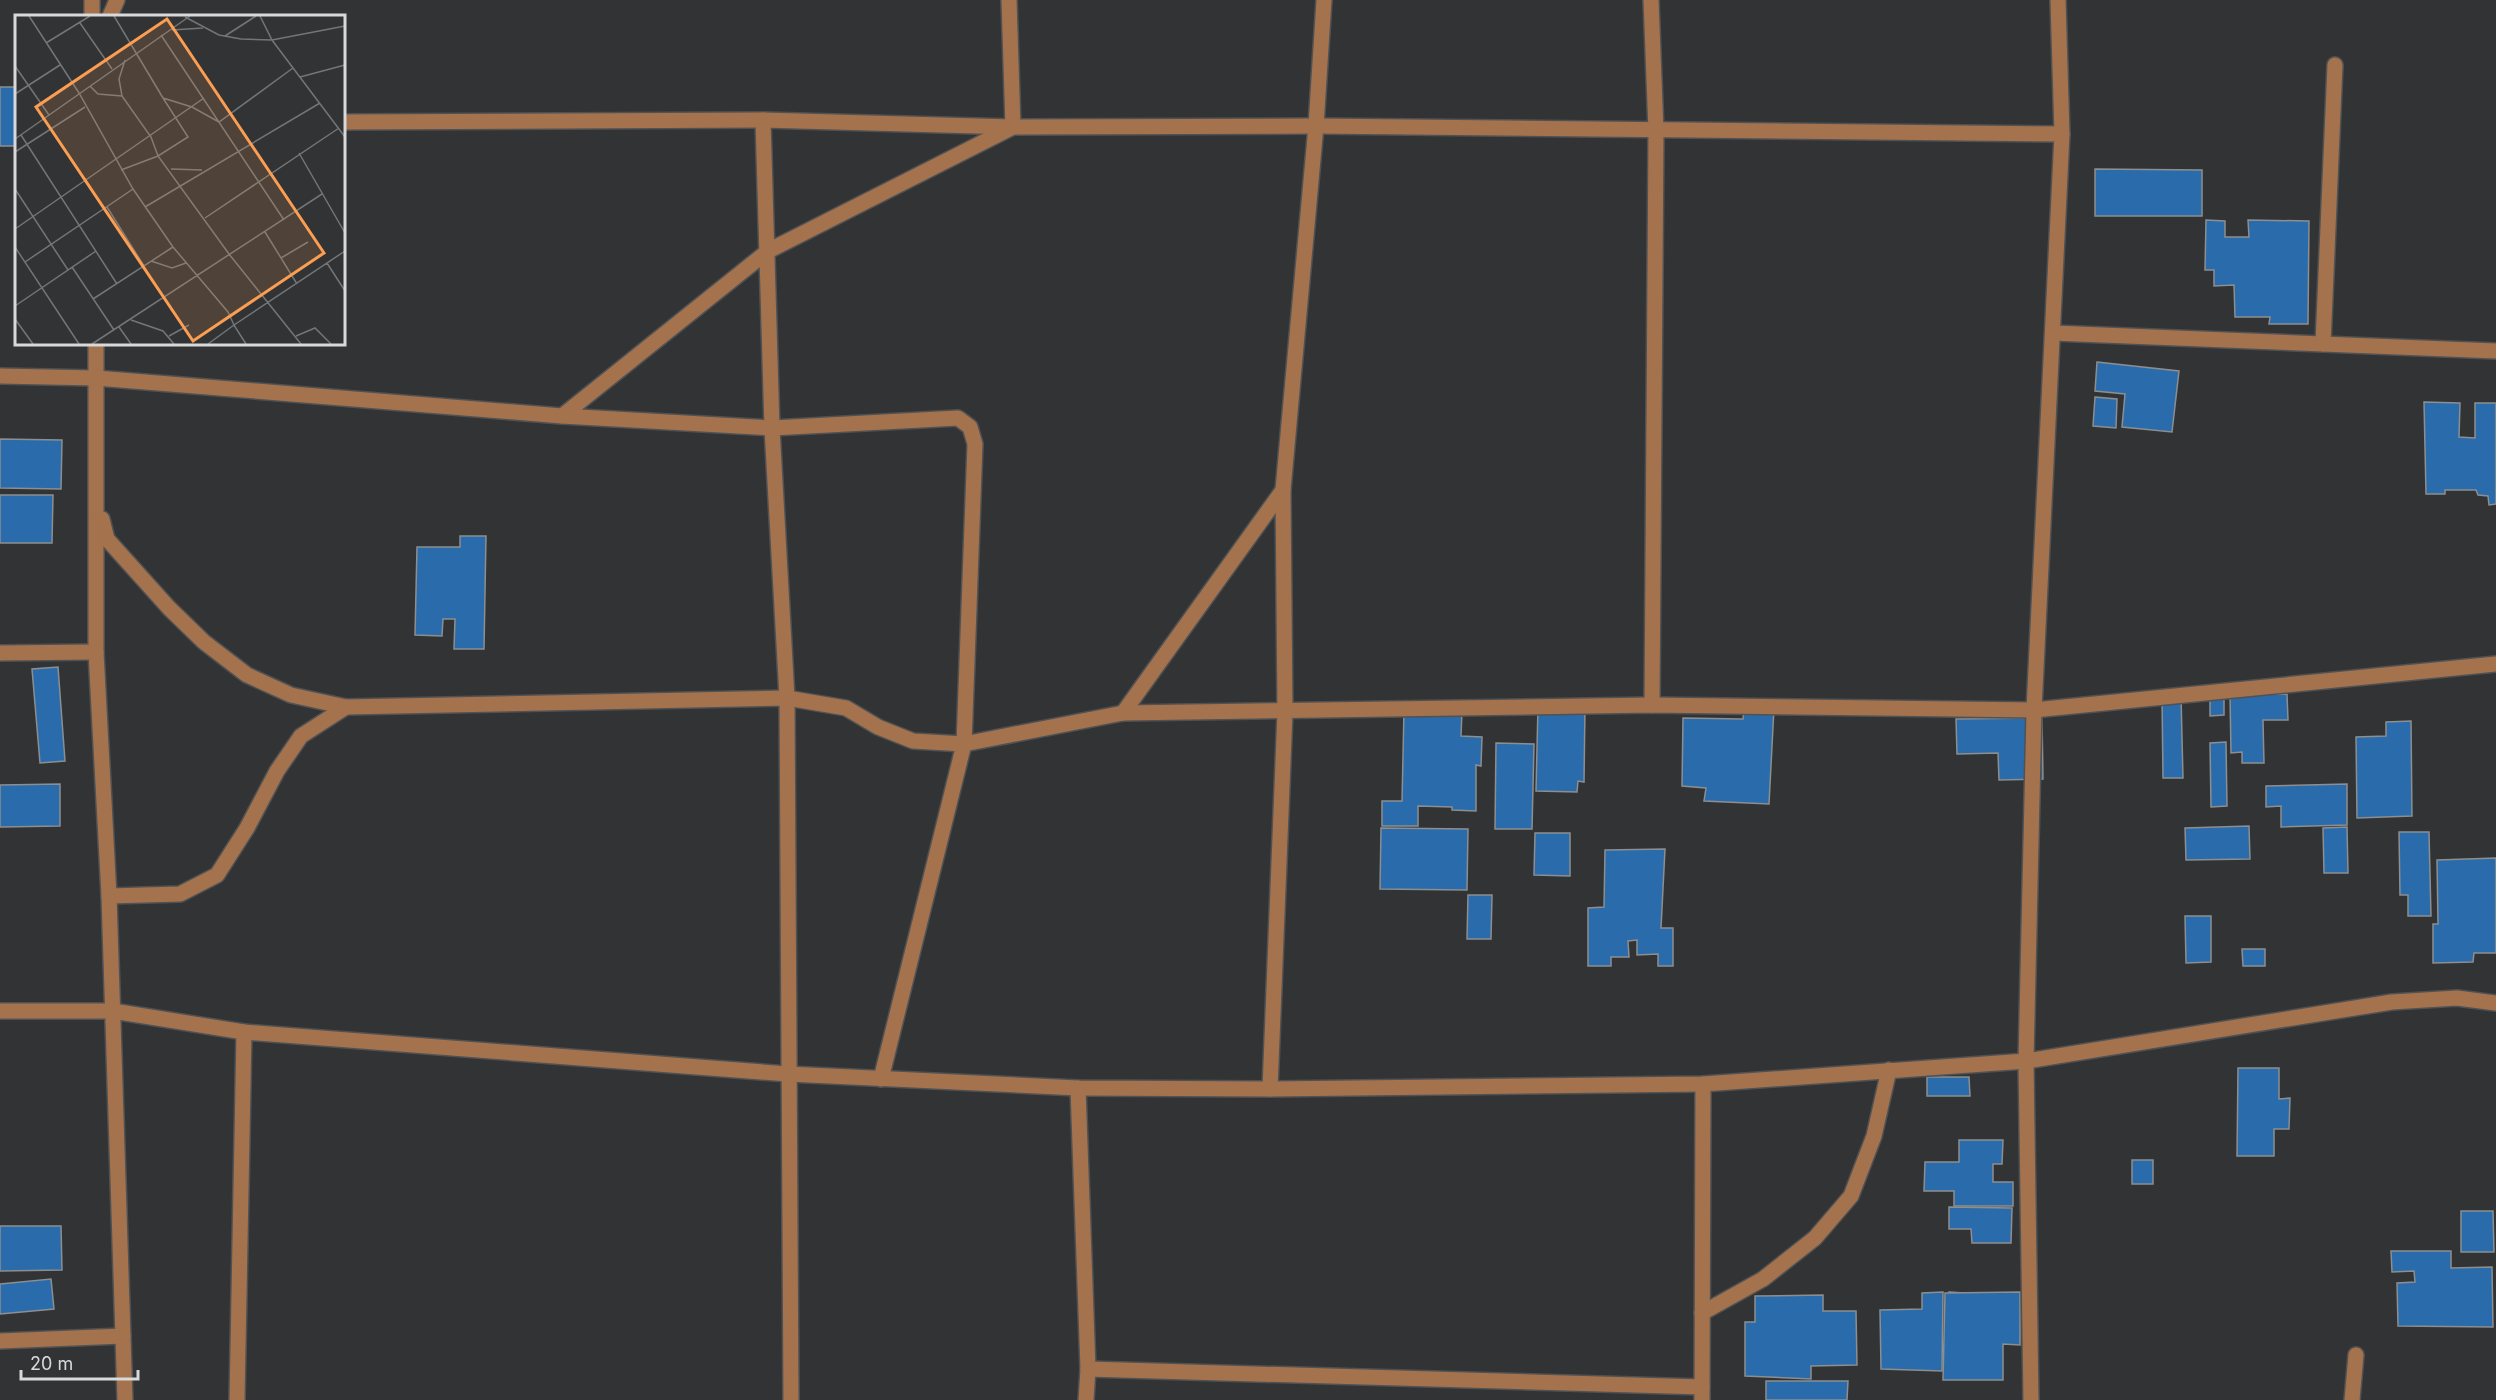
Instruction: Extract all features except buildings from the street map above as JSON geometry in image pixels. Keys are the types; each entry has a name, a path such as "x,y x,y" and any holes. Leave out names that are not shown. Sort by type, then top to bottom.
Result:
{"street":[{"path":"110,15 117,0"},
{"path":"1009,0 1013,127"},
{"path":"1270,1089 1285,712 1283,490 1316,126 1324,0"},
{"path":"1651,0 1656,131 1652,705"},
{"path":"2031,1400 2026,1060 2034,710 2062,134 2058,0"},
{"path":"2324,344 2335,65"},
{"path":"763,120 772,428 788,698 791,1400"},
{"path":"345,122 763,120 1013,127 1316,126 2062,134"},
{"path":"562,416 768,251 1013,127"},
{"path":"2053,333 2496,351"},
{"path":"96,345 96,652 109,896 125,1400"},
{"path":"0,376 96,378 562,416 772,428 958,418 970,427 975,444 964,744 881,1079"},
{"path":"1123,713 1283,490"},
{"path":"96,495 107,539 169,608 204,642 247,675 291,695 346,707 788,698 846,708 878,727 913,741 964,744 1123,713 1652,705 2034,710 2496,664"},
{"path":"0,653 96,652"},
{"path":"109,896 180,894 217,875 248,828 277,771 301,736 346,707"},
{"path":"0,1011 113,1011 244,1032 788,1074 1078,1088 1270,1089 1703,1084 2026,1060 2392,1002 2457,998 2496,1003"},
{"path":"237,1400 244,1032"},
{"path":"1702,1313 1763,1279 1815,1238 1851,1196 1874,1136 1889,1070"},
{"path":"1088,1369 1702,1394 1703,1084"},
{"path":"1078,1088 1088,1369 1086,1400"},
{"path":"0,1341 123,1336"},
{"path":"2352,1400 2356,1355"}]}
